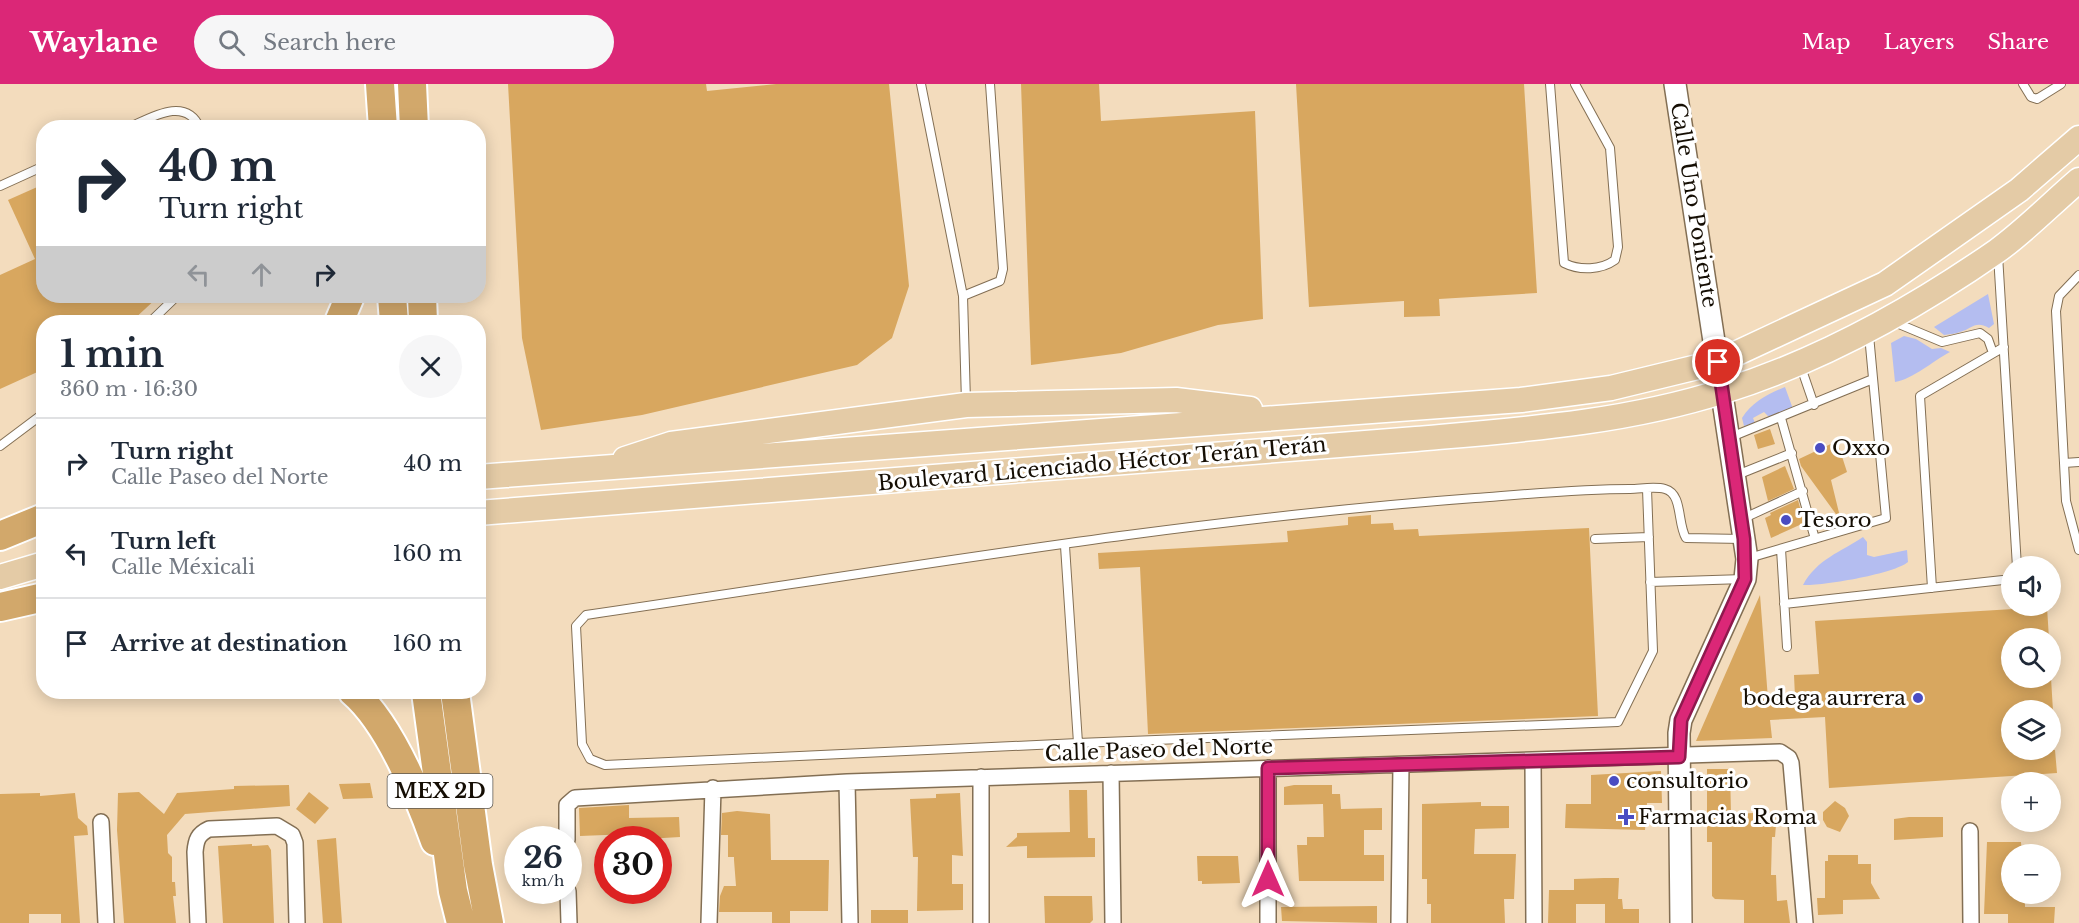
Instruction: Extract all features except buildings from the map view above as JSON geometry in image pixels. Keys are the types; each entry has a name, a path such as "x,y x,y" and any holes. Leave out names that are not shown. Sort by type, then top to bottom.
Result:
{"highway":[{"path":"412,84 414,120"},
{"path":"379,120 381,91"},
{"path":"381,91 383,120"},
{"path":"7,533 36,521"},
{"path":"0,607 36,599"},
{"path":"361,699 396,752 424,809 453,891"},
{"name":"MEX 2D","path":"427,699 453,891 460,923"},
{"name":"MEX 2D","path":"455,699 478,865 489,923"}],"main road":[{"name":"Calle Uno Poniente","path":"1675,84 1723,392 1744,549"},
{"name":"Boulevard Licenciado Héctor Terán Terán","path":"486,477 599,470 1560,396 1655,379 1718,362 1885,284 2019,190 2079,138"},
{"name":"Boulevard Licenciado Héctor Terán Terán","path":"486,512 1523,429 1598,420 1723,392 1799,363 1878,325 1998,250 2079,180"},
{"path":"599,470 648,450 671,444 966,405 1176,400 1297,416"},
{"path":"7,533 36,526"},
{"path":"1681,923 1679,757 1681,720 1744,549"},
{"path":"0,577 36,566"}],"street":[{"name":"Calle Paseo del Norte","path":"567,826 567,805 576,798 713,788 981,777 1679,757 1780,752 1789,758 1805,923"},
{"path":"1533,761 1534,923"},
{"path":"1399,923 1401,765"},
{"path":"1268,768 1268,923"},
{"path":"1111,773 1113,923"},
{"path":"981,777 981,923"},
{"path":"847,782 850,923"},
{"path":"710,923 713,788"},
{"path":"101,822 106,923"},
{"path":"198,923 195,852 196,841 202,832 209,829 277,826 292,835 295,843 297,923"},
{"path":"1970,831 1971,923"},
{"path":"568,904 569,923"}],"lane":[{"path":"921,84 963,296 966,405"},
{"path":"963,296 1000,281 1003,269 990,84"},
{"path":"1550,84 1564,263 1574,268 1605,267 1615,260 1618,247 1610,148 1575,84"},
{"path":"2023,84 2031,97 2037,99 2061,84"},
{"path":"145,120 167,110 183,111 196,120"},
{"path":"0,186 36,170"},
{"path":"1998,250 2016,556"},
{"path":"2079,275 2059,296 2056,311 2066,501 2079,550"},
{"path":"157,315 170,303"},
{"path":"1647,489 1653,651 1618,722 1078,743 605,765 590,759 582,744 576,626 586,615 1250,519 1377,505 1596,489 1647,489 1665,489 1675,496 1680,509 1680,528 1686,538 1744,549 1781,549 1886,518 1873,379 1878,325 1942,342 1980,333 1988,339 1993,353"},
{"path":"1932,588 1920,396 2004,347"},
{"path":"1799,363 1814,405"},
{"path":"1729,437 1814,405 1873,379"},
{"path":"1781,418 1815,539"},
{"path":"0,447 36,419"},
{"path":"1735,476 1792,453"},
{"path":"2064,463 2079,462"},
{"path":"1650,582 1744,549 1803,491"},
{"path":"1595,539 1649,537"},
{"path":"1065,546 1078,743"},
{"path":"1781,549 1787,646"},
{"path":"1784,604 2001,580"}],"shaded area":[{"path":"1988,294 1994,324 1989,328 1977,325 1958,333 1944,335 1934,327"},
{"path":"1904,336 1916,339 1932,349 1941,348 1950,352 1916,374 1895,382 1891,343"},
{"path":"1785,387 1793,409 1769,417 1764,412 1753,418 1755,423 1744,426 1742,418 1751,407"},
{"path":"1863,537 1867,542 1867,555 1874,557 1907,550 1908,562 1874,575 1803,585 1822,562"}],"place":[{"name":"Oxxo","path":"1820,448"},
{"name":"Tesoro","path":"1786,520"},
{"name":"bodega aurrera","path":"1918,698"},
{"name":"consultorio","path":"1614,781"},
{"name":"Farmacias Roma","path":"1626,817"}],"route":[{"path":"1268,879 1268,768 1679,757 1681,720 1695,684 1722,632 1745,579 1747,559 1718,362"}]}
